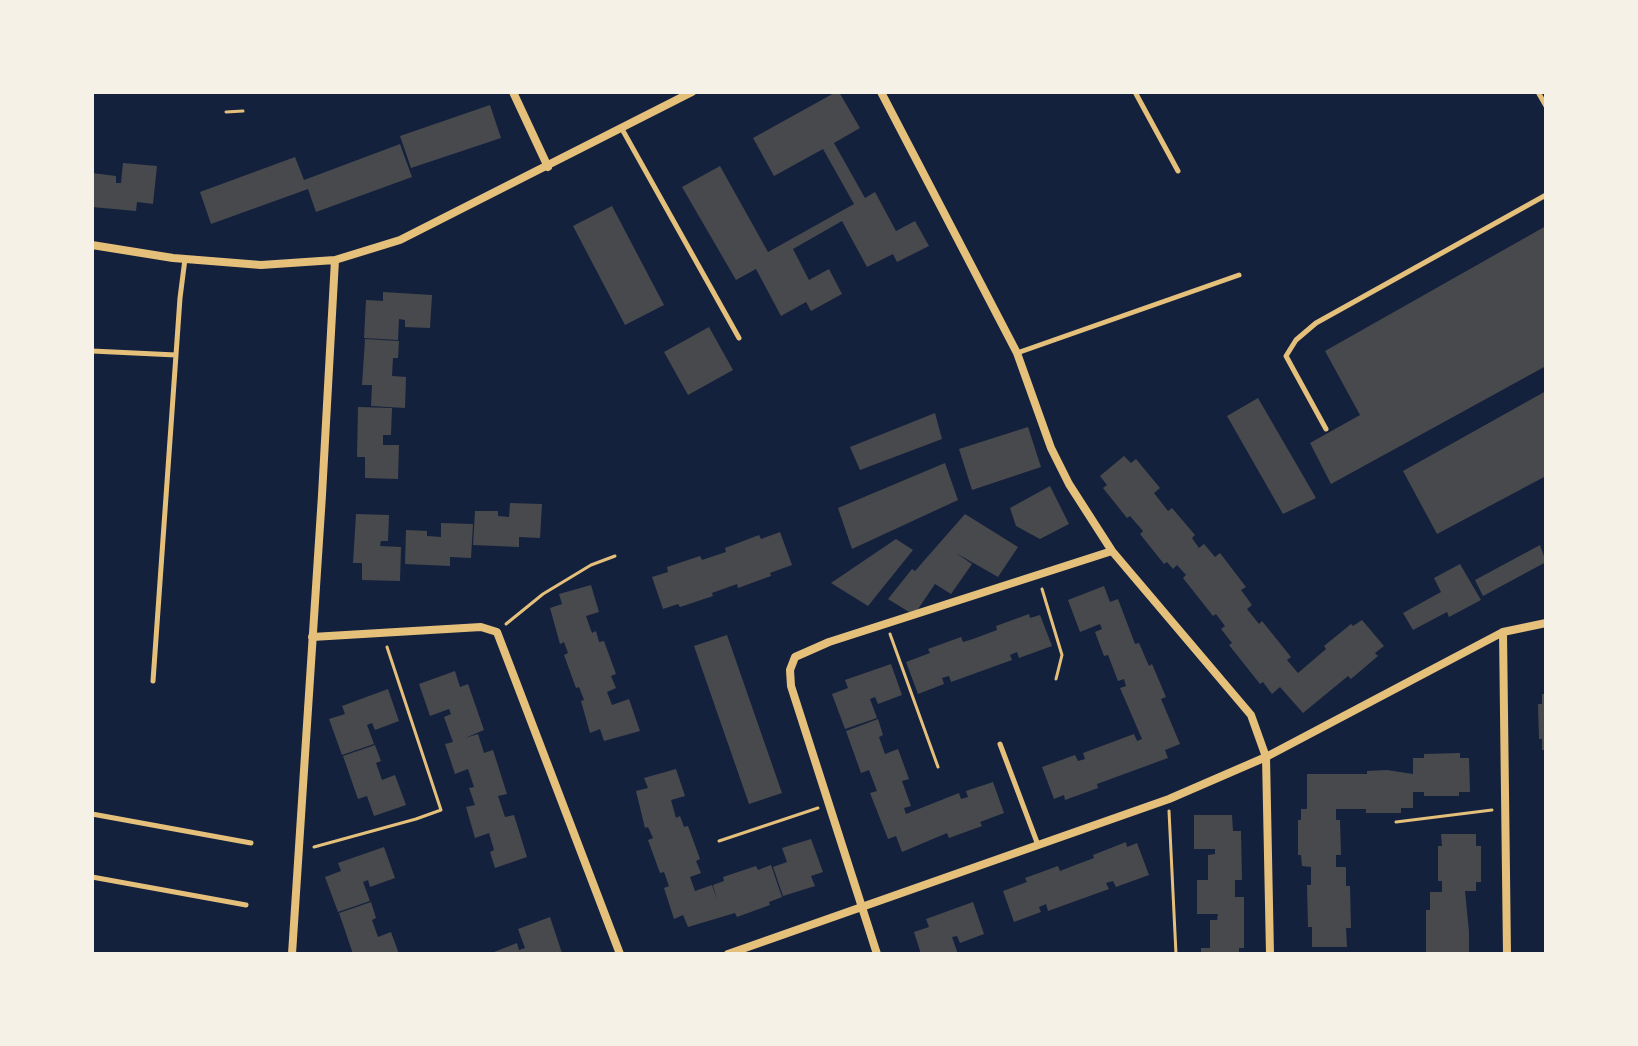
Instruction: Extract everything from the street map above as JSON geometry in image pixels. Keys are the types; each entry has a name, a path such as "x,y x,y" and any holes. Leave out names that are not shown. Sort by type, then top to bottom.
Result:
{"street":[{"path":"513,92 548,167"},
{"path":"92,245 185,259 261,265 335,260 400,240 692,92"},
{"path":"881,92 1017,353 1069,484 1112,551 1251,715 1266,757 1270,954"},
{"path":"292,954 335,260"},
{"path":"877,954 791,686 790,670 795,657 829,642 1112,551"},
{"path":"728,954 1169,799 1266,757 1503,632 1546,623"},
{"path":"312,637 481,627 497,632 620,954"},
{"path":"1503,632 1507,954"}],"lane":[{"path":"1135,92 1178,171"},
{"path":"1538,92 1546,106"},
{"path":"622,129 739,338"},
{"path":"1326,429 1286,356 1296,340 1316,323 1546,195"},
{"path":"153,681 185,259"},
{"path":"1017,353 1239,275"},
{"path":"92,351 176,355"},
{"path":"1000,744 1038,845"},
{"path":"92,814 251,843"},
{"path":"92,877 246,905"}],"path":[{"path":"226,112 243,111"},
{"path":"497,632 543,594 591,565 615,556"},
{"path":"1038,574 1062,655 1056,679"},
{"path":"886,623 938,767"},
{"path":"299,851 441,810 382,633"},
{"path":"1169,799 1176,954"},
{"path":"719,841 828,804"},
{"path":"1396,822 1506,808"}],"building":[{"path":"839,92 860,128 834,143 865,198 875,192 896,231 915,221 929,246 897,262 893,254 867,267 842,221 793,249 809,280 829,269 842,294 811,311 806,302 781,316 756,269 736,280 682,187 720,166 768,252 854,204 823,149 774,176 753,138"},
{"path":"490,105 501,138 411,168 400,136"},
{"path":"400,144 412,177 316,212 308,189 211,224 200,192 295,157 304,180"},
{"path":"123,163 157,166 153,204 137,202 136,211 92,207 92,173 116,176 116,183 121,183"},
{"path":"612,206 664,305 625,325 573,226"},
{"path":"1546,226 1546,366 1331,484 1310,443 1360,415 1325,351"},
{"path":"383,292 432,295 430,328 405,327 405,320 399,319 398,340 364,338 366,300 383,301"},
{"path":"709,327 733,370 688,395 664,352"},
{"path":"365,339 399,341 398,358 393,358 392,376 406,377 405,408 371,406 372,385 362,385"},
{"path":"1546,391 1546,476 1437,534 1403,471"},
{"path":"1258,398 1316,498 1283,514 1227,416"},
{"path":"358,407 392,408 391,435 383,435 383,445 399,445 398,479 365,478 365,457 357,457"},
{"path":"935,413 942,439 860,470 850,447"},
{"path":"1028,427 1041,467 972,490 959,449"},
{"path":"1124,456 1131,463 1136,459 1160,488 1154,493 1168,511 1172,508 1195,535 1192,538 1199,548 1204,544 1215,557 1220,553 1246,587 1241,590 1252,605 1247,609 1259,624 1262,621 1291,657 1287,660 1298,673 1326,649 1324,646 1351,624 1353,626 1362,620 1384,646 1375,653 1378,656 1303,713 1280,687 1272,694 1263,682 1260,684 1229,645 1232,643 1221,629 1225,626 1216,614 1213,616 1183,578 1186,575 1177,565 1173,569 1167,562 1164,564 1140,534 1143,531 1130,516 1127,518 1103,488 1107,485 1100,476"},
{"path":"945,463 958,500 852,549 838,508"},
{"path":"1050,486 1069,524 1040,539 1016,526 1010,508"},
{"path":"510,503 542,504 540,538 519,537 519,547 473,545 475,511 498,511 498,516 509,517"},
{"path":"356,514 389,515 388,541 381,541 380,546 401,547 400,581 362,580 362,563 353,563"},
{"path":"965,514 1018,547 998,577 956,553 972,564 951,594 935,584 914,615 888,599 912,569 915,571"},
{"path":"441,523 473,524 471,558 450,557 450,566 405,564 406,530 427,531 427,536 441,537"},
{"path":"780,532 792,565 738,588 737,584 712,593 713,596 663,609 652,577 668,572 667,567 700,556 702,560 759,535 761,539"},
{"path":"896,539 913,550 868,606 831,583"},
{"path":"1540,545 1546,562 1483,596 1475,580"},
{"path":"1460,564 1481,600 1449,617 1447,612 1413,630 1403,613 1441,592 1434,578"},
{"path":"591,585 599,612 586,616 592,633 596,631 599,642 604,641 616,674 611,676 616,688 607,692 612,705 629,699 640,731 604,741 600,729 590,733 581,701 584,700 579,687 576,688 564,655 568,653 564,642 560,644 550,608 562,604 559,594"},
{"path":"1104,586 1110,602 1118,599 1135,644 1139,643 1149,666 1152,664 1166,697 1161,699 1180,744 1165,750 1168,758 1097,784 1098,788 1065,800 1064,795 1054,799 1042,767 1075,755 1078,761 1085,759 1083,753 1134,734 1137,741 1142,739 1120,688 1126,686 1124,679 1118,681 1095,632 1102,629 1100,624 1080,632 1068,600"},
{"path":"1029,614 1030,618 1040,615 1052,646 1019,658 1017,652 1010,655 1012,660 951,682 949,676 942,678 944,684 918,694 906,662 930,653 928,649 961,637 963,642 973,639 997,630 996,626"},
{"path":"727,635 782,793 749,804 694,646"},
{"path":"891,664 902,695 878,704 875,697 870,699 877,718 845,729 832,694 848,688 845,680"},
{"path":"455,671 460,687 468,684 484,730 465,738 478,734 484,753 493,750 507,794 498,796 505,817 514,815 527,857 495,868 489,833 475,838 466,807 475,805 469,788 474,787 468,769 455,774 445,744 453,742 444,717 451,714 449,709 430,716 419,684"},
{"path":"388,689 399,721 375,730 372,723 367,725 374,744 342,755 329,719 345,714 342,706"},
{"path":"1542,694 1546,694 1546,750 1542,750 1542,739 1539,739 1538,704 1542,704"},
{"path":"878,719 883,735 879,737 885,754 898,749 909,779 902,781 911,806 904,808 906,814 959,793 961,799 968,797 966,791 993,782 1004,813 980,822 982,826 949,838 947,833 902,852 896,836 888,839 870,793 877,791 869,770 861,773 846,731"},
{"path":"375,745 381,761 376,763 382,780 395,775 406,805 374,816 367,796 358,799 343,756"},
{"path":"1460,753 1460,758 1469,758 1470,792 1459,792 1459,796 1424,796 1424,792 1413,792 1413,808 1401,808 1401,813 1336,809 1336,820 1340,820 1341,855 1336,855 1336,867 1346,867 1346,886 1350,886 1351,928 1346,928 1347,947 1312,947 1307,885 1311,885 1311,867 1302,866 1301,855 1298,855 1298,820 1301,820 1301,809 1307,809 1307,774 1367,774 1367,771 1387,770 1413,774 1413,758 1424,758 1424,754"},
{"path":"676,769 685,796 671,800 676,818 680,816 684,827 688,826 700,859 696,861 701,873 690,877 695,891 712,885 717,899 713,885 724,881 723,877 756,866 758,870 771,865 782,897 769,902 770,905 737,917 735,913 688,927 683,915 674,919 664,888 669,886 664,872 660,873 648,840 653,838 648,827 645,828 636,791 648,788 644,778"},
{"path":"1194,815 1232,815 1233,831 1241,831 1242,880 1235,880 1235,897 1244,897 1244,948 1239,948 1239,954 1201,954 1201,948 1210,948 1210,920 1217,920 1218,914 1197,914 1197,880 1208,880 1208,855 1215,854 1215,849 1194,849"},
{"path":"1441,834 1476,834 1476,846 1481,846 1481,882 1476,882 1476,891 1465,891 1469,932 1469,953 1466,954 1426,952 1426,910 1430,910 1430,892 1442,892 1442,881 1438,881"},
{"path":"811,839 823,872 811,876 815,886 783,896 773,867 787,862 782,848"},
{"path":"1126,842 1127,847 1137,843 1149,875 1116,887 1113,881 1106,883 1109,889 1048,911 1046,904 1039,907 1041,912 1014,922 1003,891 1027,882 1025,878 1058,866 1060,871"},
{"path":"384,847 395,878 370,887 368,880 363,882 370,901 338,912 325,877 341,871 338,863"},
{"path":"371,902 376,918 372,920 378,937 391,932 399,954 353,954 339,913"},
{"path":"973,902 984,934 960,943 957,936 952,937 958,954 921,954 914,932 929,927 926,919"},
{"path":"550,917 562,953 489,954 517,943 519,950 525,948 518,929"}]}
